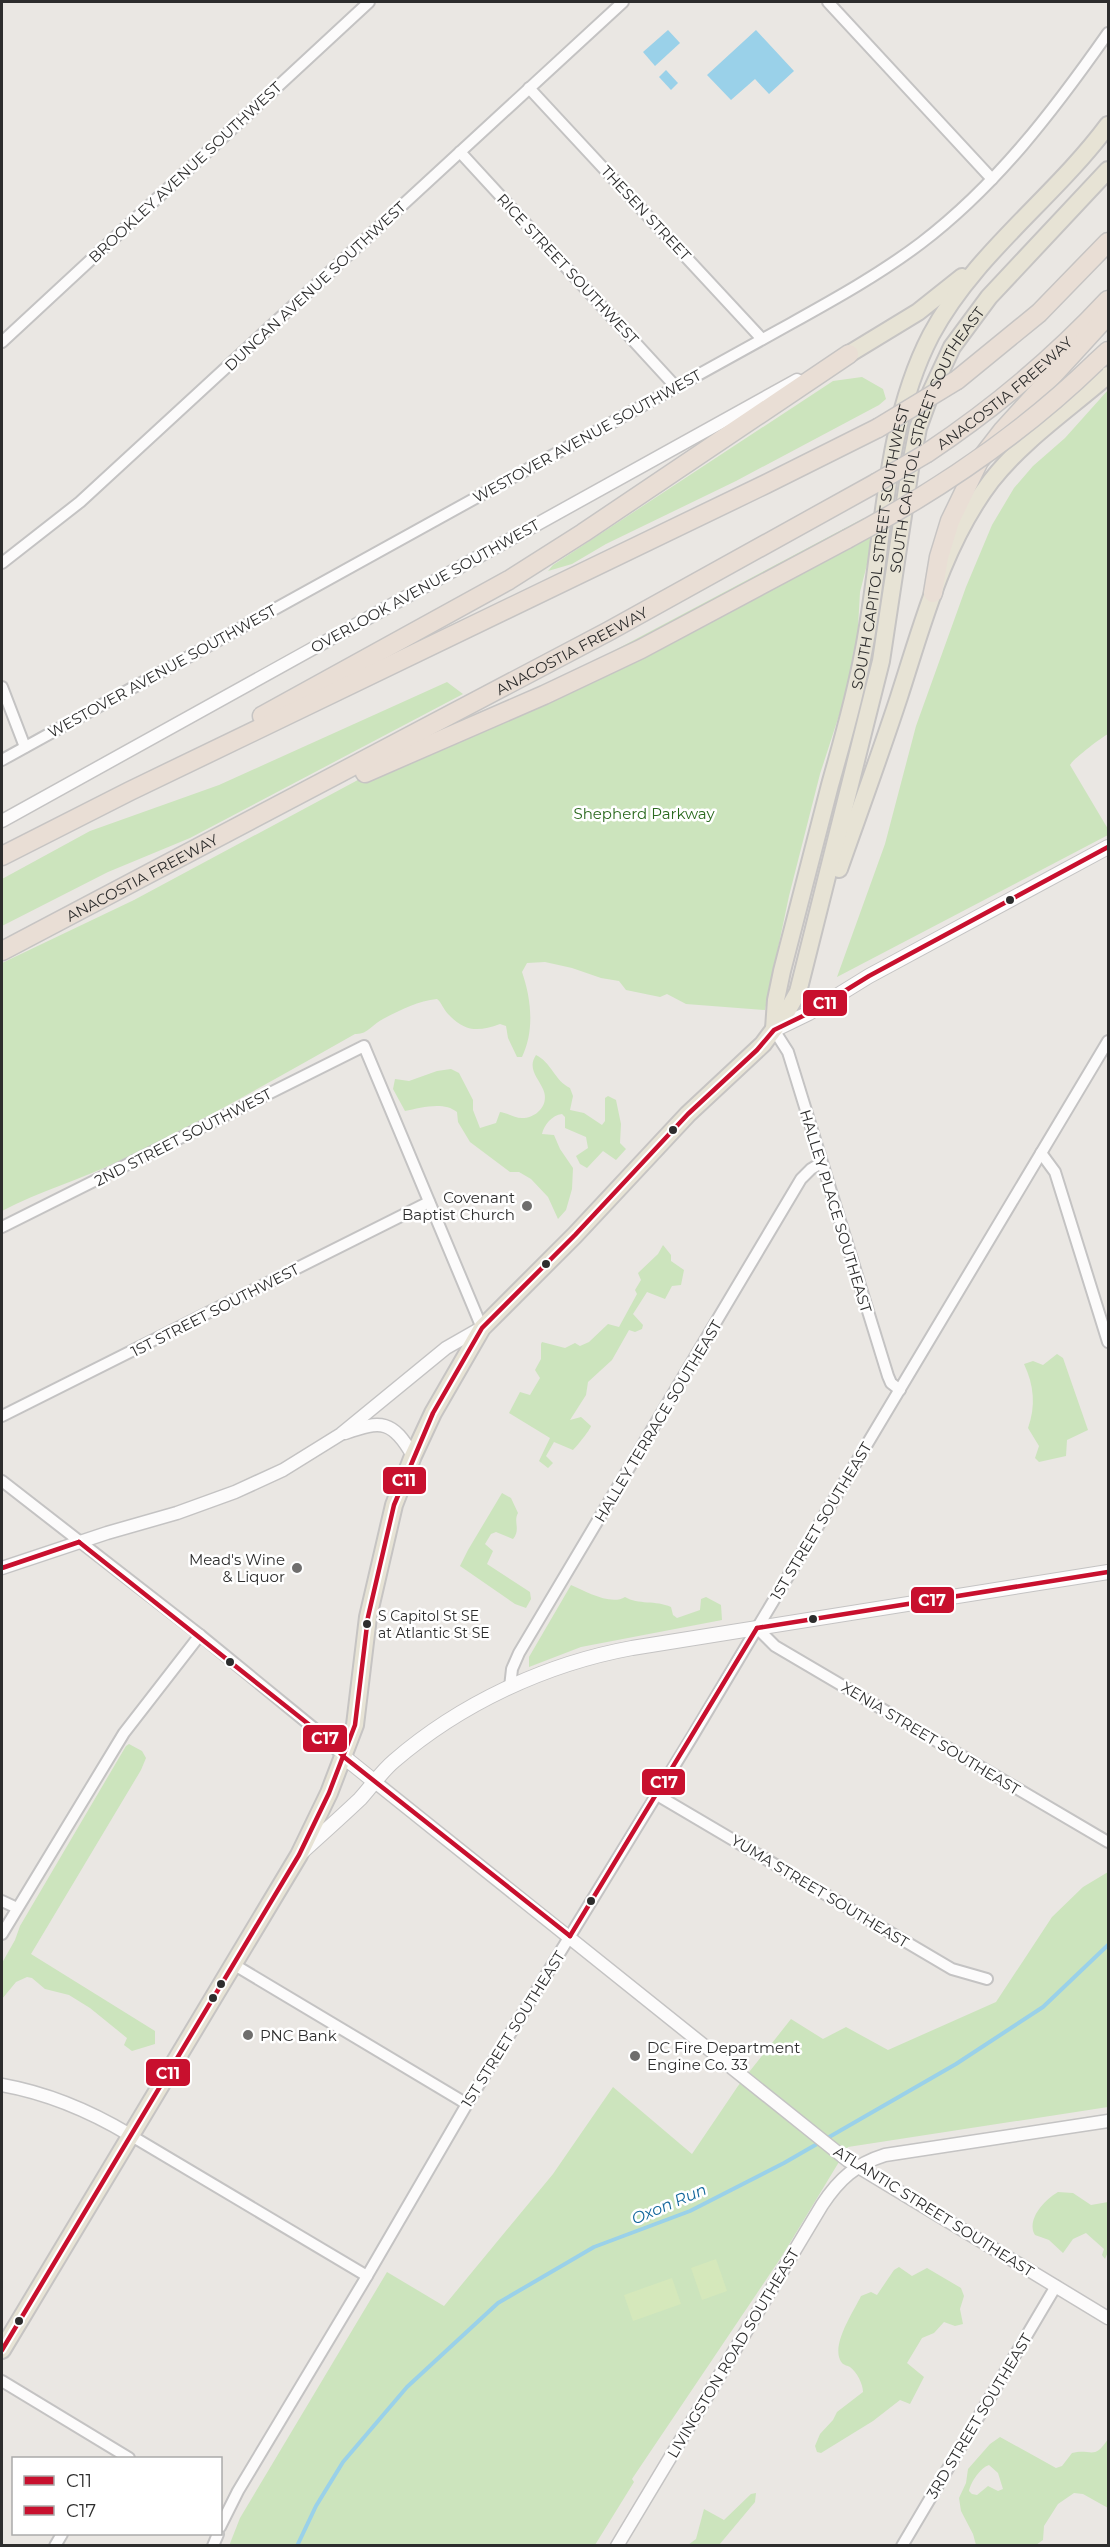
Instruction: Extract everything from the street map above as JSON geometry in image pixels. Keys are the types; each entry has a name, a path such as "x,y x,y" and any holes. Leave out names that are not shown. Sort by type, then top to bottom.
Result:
{"highway":[{"path":"2,856 878,428 957,380 1039,313 1108,242"},
{"name":"ANACOSTIA FREEWAY","path":"2,951 599,637 927,453 998,402 1031,375 1108,300"},
{"path":"933,593 939,557 950,521 979,461 1003,430 1108,315"},
{"path":"209,754 264,714 533,565 849,354"},
{"path":"226,833 301,805 388,762 576,681 673,634 909,505 970,465 1104,362"}],"main road":[{"name":"SOUTH CAPITOL STREET SOUTHWEST","path":"774,1030 778,990 863,656 894,447 909,388 939,322 959,292 1011,231 1075,166 1108,125"},
{"name":"SOUTH CAPITOL STREET SOUTHEAST","path":"2,2350 298,1855 329,1793 355,1725 368,1617 376,1574 394,1505 433,1413 482,1328 575,1235 688,1114 757,1050 774,1030 798,992 881,661 914,448 931,392 952,347 989,297 1108,170"},
{"path":"849,354 932,302 1011,231"},
{"path":"817,919 850,837 933,593 960,530 990,483 1104,362"},
{"path":"774,1030 809,1013 879,970 1108,847"},
{"path":"298,1855 394,1761 430,1734 472,1707 510,1687 557,1668 618,1651 1108,1572"},
{"name":"ATLANTIC STREET SOUTHEAST","path":"344,1757 375,1782"}],"street":[{"name":"BROOKLEY AVENUE SOUTHWEST","path":"2,342 369,2"},
{"name":"DUNCAN AVENUE SOUTHWEST","path":"2,563 88,495 623,2"},
{"path":"828,2 992,179"},
{"name":"WESTOVER AVENUE SOUTHWEST","path":"2,760 676,387 889,266 941,227 992,179 1050,114 1108,33"},
{"name":"THESEN STREET","path":"529,88 762,339"},
{"name":"RICE STREET SOUTHWEST","path":"460,152 676,387"},
{"name":"OVERLOOK AVENUE SOUTHWEST","path":"2,821 789,384 849,354"},
{"path":"2,687 25,747"},
{"name":"HALLEY PLACE SOUTHEAST","path":"774,1030 788,1052 889,1380 900,1390"},
{"name":"1ST STREET SOUTHEAST","path":"223,2515 367,2276 467,2104 657,1795 1108,1041"},
{"name":"2ND STREET SOUTHWEST","path":"2,1227 364,1046 429,1202"},
{"path":"1041,1154 1055,1172 1108,1342"},
{"name":"HALLEY TERRACE SOUTHEAST","path":"510,1687 512,1669 519,1653 801,1179 821,1163"},
{"path":"2,1568 177,1513 235,1492 296,1463 341,1434 446,1348 482,1328 429,1202"},
{"name":"1ST STREET SOUTHWEST","path":"2,1416 429,1202"},
{"path":"341,1434 369,1424 381,1424 405,1442 413,1456"},
{"path":"2,1481 200,1635 321,1734 344,1757"},
{"name":"XENIA STREET SOUTHEAST","path":"757,1628 775,1646 1108,1842"},
{"path":"2,1934 124,1733 200,1635"},
{"name":"ATLANTIC STREET SOUTHEAST","path":"375,1782 844,2157 1108,2318"},
{"name":"YUMA STREET SOUTHEAST","path":"657,1795 952,1969 987,1979"},
{"path":"2,1901 17,1908"},
{"path":"233,1964 467,2104"},
{"path":"2,2085 53,2098 130,2135 367,2276"},
{"path":"857,2166 885,2155 1108,2121"},
{"name":"LIVINGSTON ROAD SOUTHEAST","path":"617,2546 822,2205 839,2180 857,2166"},
{"name":"3RD STREET SOUTHEAST","path":"902,2546 1056,2286"},
{"path":"2,2381 110,2454"}],"green space":[{"path":"862,377 883,389 886,399 879,405 736,481 606,544 572,564 548,571 553,565 833,381"},
{"path":"1108,390 1108,734 1070,765 1108,829 1108,835 837,977 885,844 916,726 966,587 992,525 1014,488 1033,466 1065,438"},
{"name":"Shepherd Parkway","path":"864,518 864,524 871,524 873,541 860,592 856,663 820,774 789,896 765,1010 686,1004 667,994 660,997 626,990 619,981 601,978 572,968 545,962 527,963 522,972 528,992 530,1025 522,1057 517,1057 508,1038 506,1026 500,1024 472,1029 454,1020 437,999 423,1002 383,1019 366,1031 355,1034 238,1100 149,1146 104,1168 30,1197 2,1211 2,963 134,900 466,722 504,709"},
{"path":"447,682 463,694 190,838 108,872 2,926 2,879 90,831 219,785"},
{"path":"536,1055 546,1062 560,1081 570,1088 573,1096 570,1110 584,1113 602,1125 605,1121 605,1098 608,1096 616,1100 621,1124 620,1143 626,1149 616,1160 603,1151 587,1168 580,1164 576,1156 588,1148 586,1137 565,1128 565,1117 562,1114 549,1121 542,1134 554,1135 573,1168 572,1189 566,1210 558,1219 548,1197 531,1179 519,1172 510,1172 470,1142 458,1122 457,1112 439,1106 405,1111 393,1089 395,1079 409,1081 437,1071 451,1069 459,1073 473,1100 473,1110 480,1128 496,1123 500,1112 519,1118 533,1116 541,1109 545,1100 543,1089 533,1069"},
{"path":"663,1245 671,1255 671,1261 684,1270 681,1285 672,1286 665,1299 647,1292 633,1314 643,1325 642,1329 635,1332 629,1330 612,1360 588,1382 586,1395 570,1420 581,1417 591,1426 590,1428 573,1450 554,1442 546,1456 553,1463 548,1468 539,1461 550,1438 509,1413 520,1392 530,1395 540,1378 535,1370 541,1359 542,1342 565,1348 575,1343 580,1346 589,1342 608,1324 619,1327 637,1294 635,1290 641,1280 638,1273 658,1254"},
{"path":"1057,1354 1063,1358 1088,1430 1067,1440 1066,1456 1039,1462 1035,1458 1039,1446 1028,1428 1033,1396 1024,1364 1033,1361 1043,1365"},
{"path":"502,1493 511,1498 518,1513 516,1532 513,1539 496,1532 491,1534 485,1544 493,1551 487,1564 530,1592 531,1599 526,1608 515,1604 460,1566"},
{"path":"571,1585 605,1599 625,1597 665,1605 671,1607 673,1615 677,1618 700,1610 701,1599 706,1597 721,1605 722,1620 581,1647 529,1667 529,1657"},
{"path":"129,1744 142,1751 146,1758 141,1770 31,1954 155,2031 155,2044 132,2051 124,2045 127,2038 90,2008 69,1995 45,1989 32,1978 27,1977 16,1982 2,1999 2,1963 20,1926"},
{"path":"1108,1872 1108,2107 848,2147 782,2256 632,2479 634,2482 595,2545 229,2546 240,2518 387,2272 444,2306 553,2174 613,2087 692,2154 738,2086 791,2019 823,2039 846,2027 888,2050 996,2002 1052,1917 1083,1887"},
{"path":"1058,2192 1073,2193 1091,2205 1108,2202 1108,2252 1105,2259 1102,2255 1104,2249 1086,2233 1073,2239 1063,2253 1049,2240 1035,2235 1033,2223 1038,2211"},
{"path":"716,2259 727,2291 702,2300 691,2268"},
{"path":"899,2267 912,2276 927,2268 961,2288 964,2296 960,2309 963,2324 955,2326 944,2322 934,2333 922,2338 907,2363 924,2377 910,2404 900,2400 873,2421 821,2453 817,2452 815,2446 820,2434 837,2412 863,2392 862,2385 853,2369 844,2365 839,2356 838,2348 844,2329 861,2296 871,2292 877,2295 894,2270"},
{"path":"672,2278 681,2304 633,2321 624,2295"},
{"path":"1000,2437 1056,2468 1062,2466 1072,2453 1095,2452 1108,2439 1108,2508 1083,2494 1074,2493 1058,2504 1044,2526 1043,2540 1036,2545 976,2545 961,2511 959,2498 966,2483 968,2469 990,2444","holes":["989,2465 998,2473 1003,2489 998,2491 988,2486 977,2495 969,2491 982,2469"]},
{"path":"756,2493 755,2502 719,2545 688,2545 696,2539 704,2509 724,2520 751,2494"}],"water":[{"path":"668,30 680,43 655,66 643,52"},
{"path":"756,30 794,71 769,94 755,79 731,100 707,75"},
{"path":"666,70 678,83 671,90 659,77"}],"waterway":[{"name":"Oxon Run","path":"297,2546 316,2506 343,2462 407,2387 498,2303 594,2247 690,2211 784,2163 956,2064 1043,2007 1108,1945"}],"transit line":[{"name":"C11","path":"2,2350 299,1855 329,1793 355,1725 368,1617 394,1505 433,1413 482,1328 575,1235 688,1114 757,1050 774,1030 809,1013 869,976 1108,847"},
{"name":"C17","path":"79,1542 321,1734 344,1757 570,1936"},
{"name":"C17","path":"2,1568 79,1542"},
{"name":"C17","path":"757,1628 1108,1572"},
{"name":"C17","path":"570,1936 757,1628"}],"place":[{"name":"Covenant Baptist Church","path":"527,1206"},
{"name":"Mead's Wine & Liquor","path":"297,1568"},
{"name":"S Capitol St SE at Atlantic St SE","path":"367,1624"},
{"name":"PNC Bank","path":"248,2035"},
{"name":"DC Fire Department Engine Co. 33","path":"635,2056"}]}
